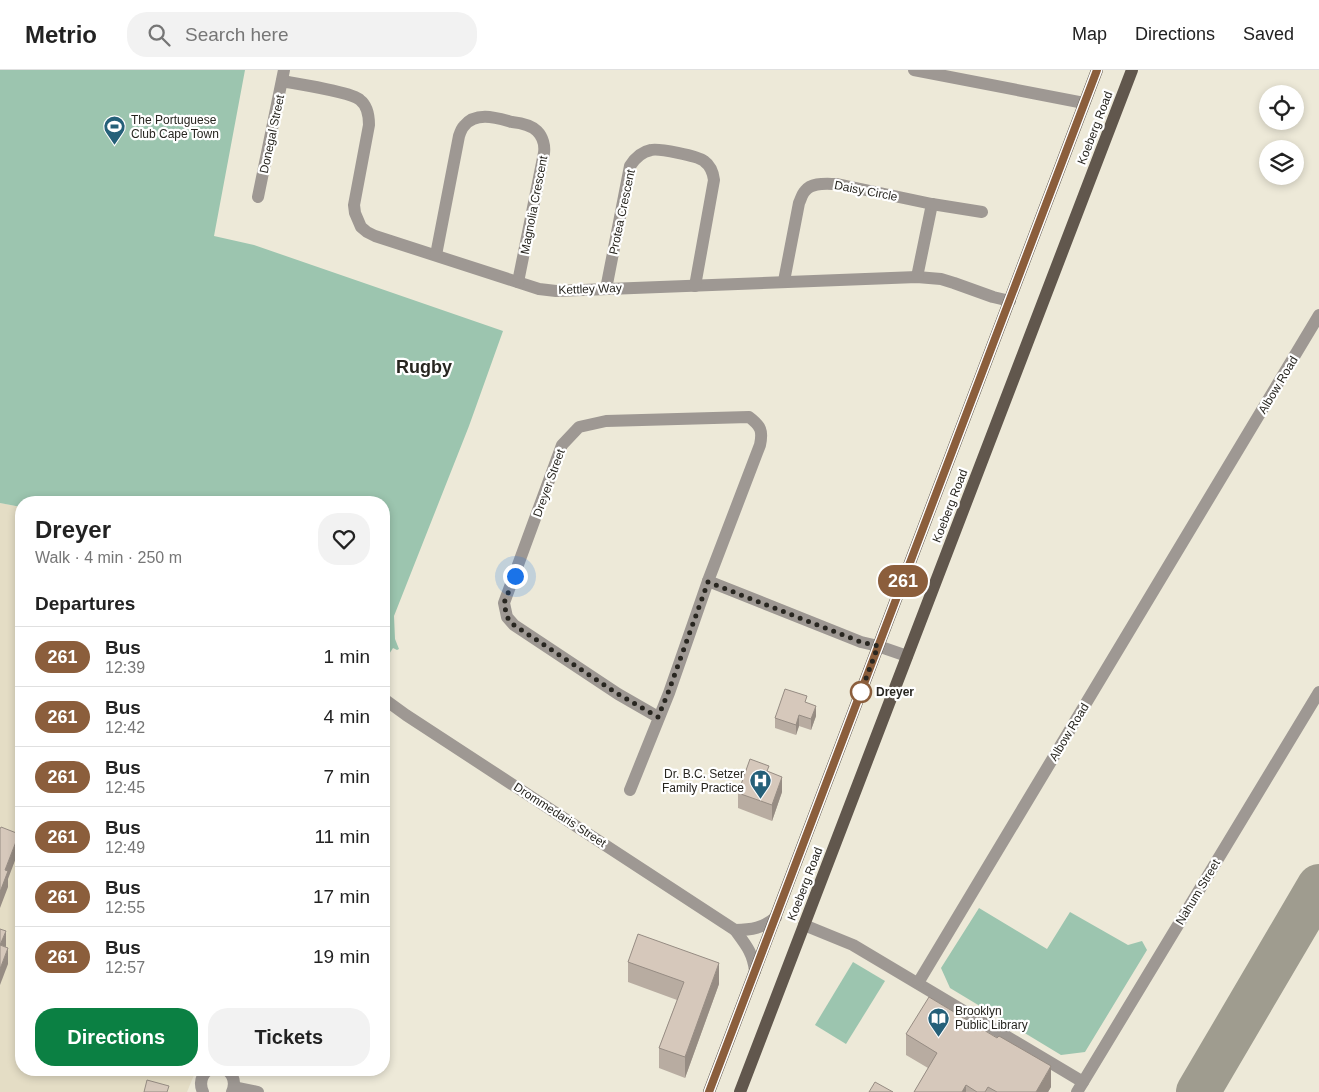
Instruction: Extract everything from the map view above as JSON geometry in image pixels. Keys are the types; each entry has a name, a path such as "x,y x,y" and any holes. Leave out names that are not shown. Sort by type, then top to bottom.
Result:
{"main road":[{"name":"Koeberg Road","path":"709,1092 1097,70"},
{"name":"Koeberg Road","path":"740,1092 1132,70"}],"street":[{"path":"914,70 1084,102"},
{"name":"Donegal Street","path":"258,197 283,76"},
{"name":"Kettley Way","path":"283,76 357,97 362,101 368,115 369,125 354,204 357,219 361,227 367,232 539,289 556,291 917,277 954,282 993,297 1010,301"},
{"name":"Magnolia Crescent","path":"436,255 459,136 463,126 471,120 486,116 524,124 539,133 544,153 518,282"},
{"name":"Protea Crescent","path":"606,289 630,166 642,153 660,149 702,159 711,167 713,173 714,180 695,286"},
{"name":"Daisy Circle","path":"784,282 799,203 804,192 812,186 837,184 932,204 982,212"},
{"path":"917,277 932,204"},
{"name":"Albow Road","path":"918,983 1319,316"},
{"name":"Dreyer Street","path":"630,790 668,693 760,446 761,432 756,422 749,418 606,421 579,427 562,445 504,603 507,617 514,625 633,703 658,717"},
{"path":"708,582 861,642 907,656"},
{"name":"Nahum Street","path":"1080,1087 1319,692"},
{"name":"Drommedaris Street","path":"390,703 736,930 749,948 754,960 755,971"},
{"path":"736,930 759,928 776,917"},
{"path":"804,925 853,945 918,983 1080,1087"},
{"path":"203,1092 201,1087 204,1076"},
{"path":"232,1076 234,1078 233,1090 258,1092"}],"shaded area":[{"path":"0,503 15,506 15,1076 194,1076 187,1092 0,1092"}],"green space":[{"path":"0,70 245,70 214,236 254,245 503,331 469,426 394,616 395,639 399,649 393,648 390,653 390,496 15,496 15,506 0,503"},
{"path":"979,908 1047,949 1070,912 1128,945 1142,941 1147,950 1085,1052 1061,1055 950,988 941,968"},
{"path":"853,962 885,981 846,1044 815,1025"}],"building":[{"path":"785,689 807,696 805,702 816,706 811,719 799,715 796,725 775,718"},
{"path":"750,759 769,766 767,771 782,777 772,805 738,793"},
{"path":"1,827 15,832 15,844 5,870 8,871 0,892"},
{"path":"0,929 6,931 0,945"},
{"path":"638,934 719,963 685,1057 659,1048 684,982 628,962"},
{"path":"0,945 8,948 0,969"},
{"path":"929,997 997,1038 999,1036 1051,1066 1036,1092 997,1092 988,1087 985,1092 977,1092 966,1085 962,1092 914,1092 937,1053 906,1034"},
{"path":"147,1080 169,1086 167,1092 144,1092"},
{"path":"875,1082 893,1092 869,1092"}],"taxiway":[{"path":"1198,1092 1319,886"}],"bus line":[{"name":"261","path":"709,1092 1097,70"}],"place":[{"name":"The Portuguese Club Cape Town","path":"115,146"},
{"name":"Dreyer","path":"861,692"},
{"name":"Dr. B.C. Setzer Family Practice","path":"760,800"},
{"name":"Brooklyn Public Library","path":"939,1037"}],"district":[{"name":"Rugby","path":"424,367"}],"route":[{"path":"515,576 504,603 507,617 514,625 618,694 658,717 708,582 861,642 878,646 861,692"}]}
